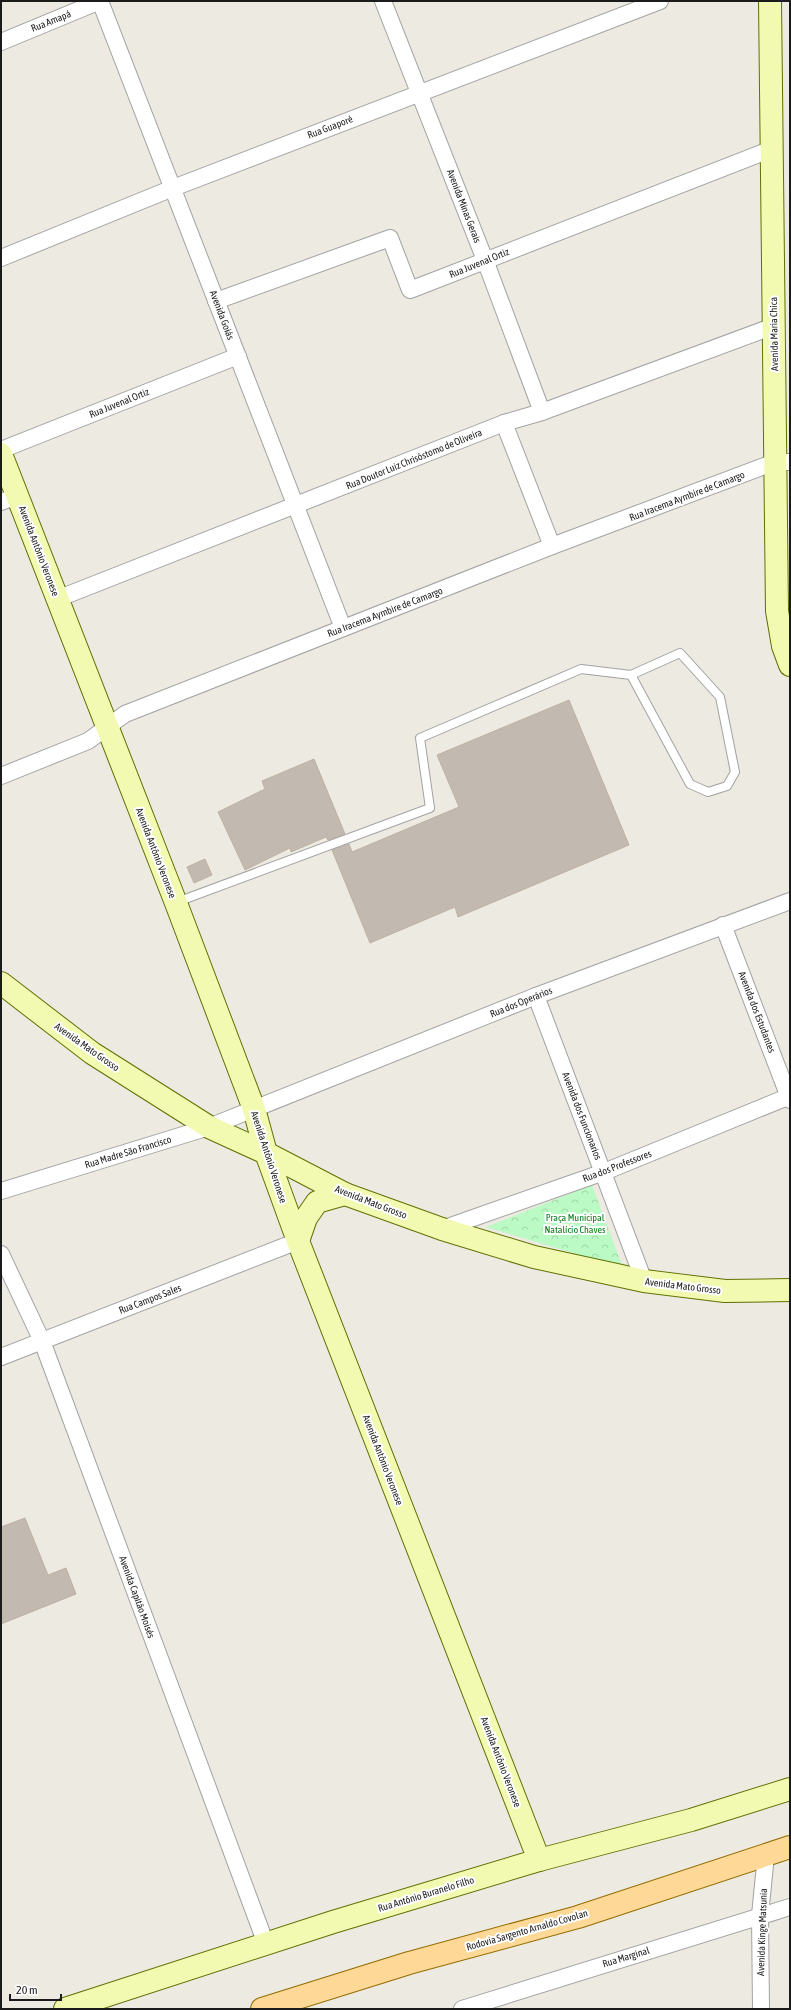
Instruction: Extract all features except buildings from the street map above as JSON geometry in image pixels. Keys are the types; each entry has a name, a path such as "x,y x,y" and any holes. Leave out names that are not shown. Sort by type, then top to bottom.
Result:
{"main road":[{"name":"Rodovia Sargento Arnaldo Covolan","path":"262,2009 409,1964 578,1917 790,1847"}],"street":[{"name":"Rua Amapá","path":"1,42 100,1"},
{"name":"Avenida Goiás","path":"100,1 343,628"},
{"name":"Avenida Minas Gerais","path":"383,1 485,260 542,412"},
{"name":"Rua Guaporé","path":"1,258 173,188 419,92 660,1"},
{"name":"Avenida Maria Chica","path":"770,1 774,326 782,462 777,611 783,646 790,665"},
{"name":"Rua Juvenal Ortiz","path":"216,301 390,238 410,290 772,149"},
{"name":"Rua Doutor Luiz Chrisóstomo de Oliveira","path":"57,599 504,423 542,412 774,326"},
{"name":"Rua Juvenal Ortiz","path":"1,450 238,356"},
{"path":"504,423 552,546"},
{"name":"Avenida Antônio Veronese","path":"1,454 9,499 57,599 176,903 254,1109 266,1153 298,1241 539,1860"},
{"name":"Rua Iracema Aymbire de Camargo","path":"1,776 88,741 125,714 552,546 782,462"},
{"name":"Rua dos Operários","path":"254,1109 536,996 723,924 790,901"},
{"name":"Avenida dos Estudantes","path":"723,924 790,1098"},
{"name":"Avenida Mato Grosso","path":"3,987 92,1053 209,1126 266,1153 345,1194 442,1229 534,1257 644,1281 725,1291 790,1290"},
{"name":"Avenida dos Funcionarios","path":"536,996 604,1172 644,1281"},
{"name":"Rua dos Professores","path":"442,1229 604,1172 790,1098"},
{"name":"Rua Madre São Francisco","path":"1,1191 209,1126 254,1109"},
{"path":"298,1241 306,1218 316,1202 345,1194"},
{"name":"Rua Campos Sales","path":"1,1357 298,1241"},
{"name":"Avenida Capitão Moisés","path":"1,1254 42,1341 266,1944"},
{"name":"Rua Antônio Buranelo Filho","path":"65,2009 266,1944 539,1860 691,1820 790,1789"},
{"name":"Avenida Kinge Matsunia","path":"761,2009 760,1915 766,1855"},
{"name":"Rua Marginal","path":"462,2009 760,1915 790,1907"}],"lane":[{"path":"176,903 430,808 420,738 581,669 631,675 680,653 720,697 735,772 727,786 708,792 690,784 631,675"}],"green space":[{"name":"Praça Municipal Natalício Chaves","path":"592,1185 623,1268 486,1227"}]}
